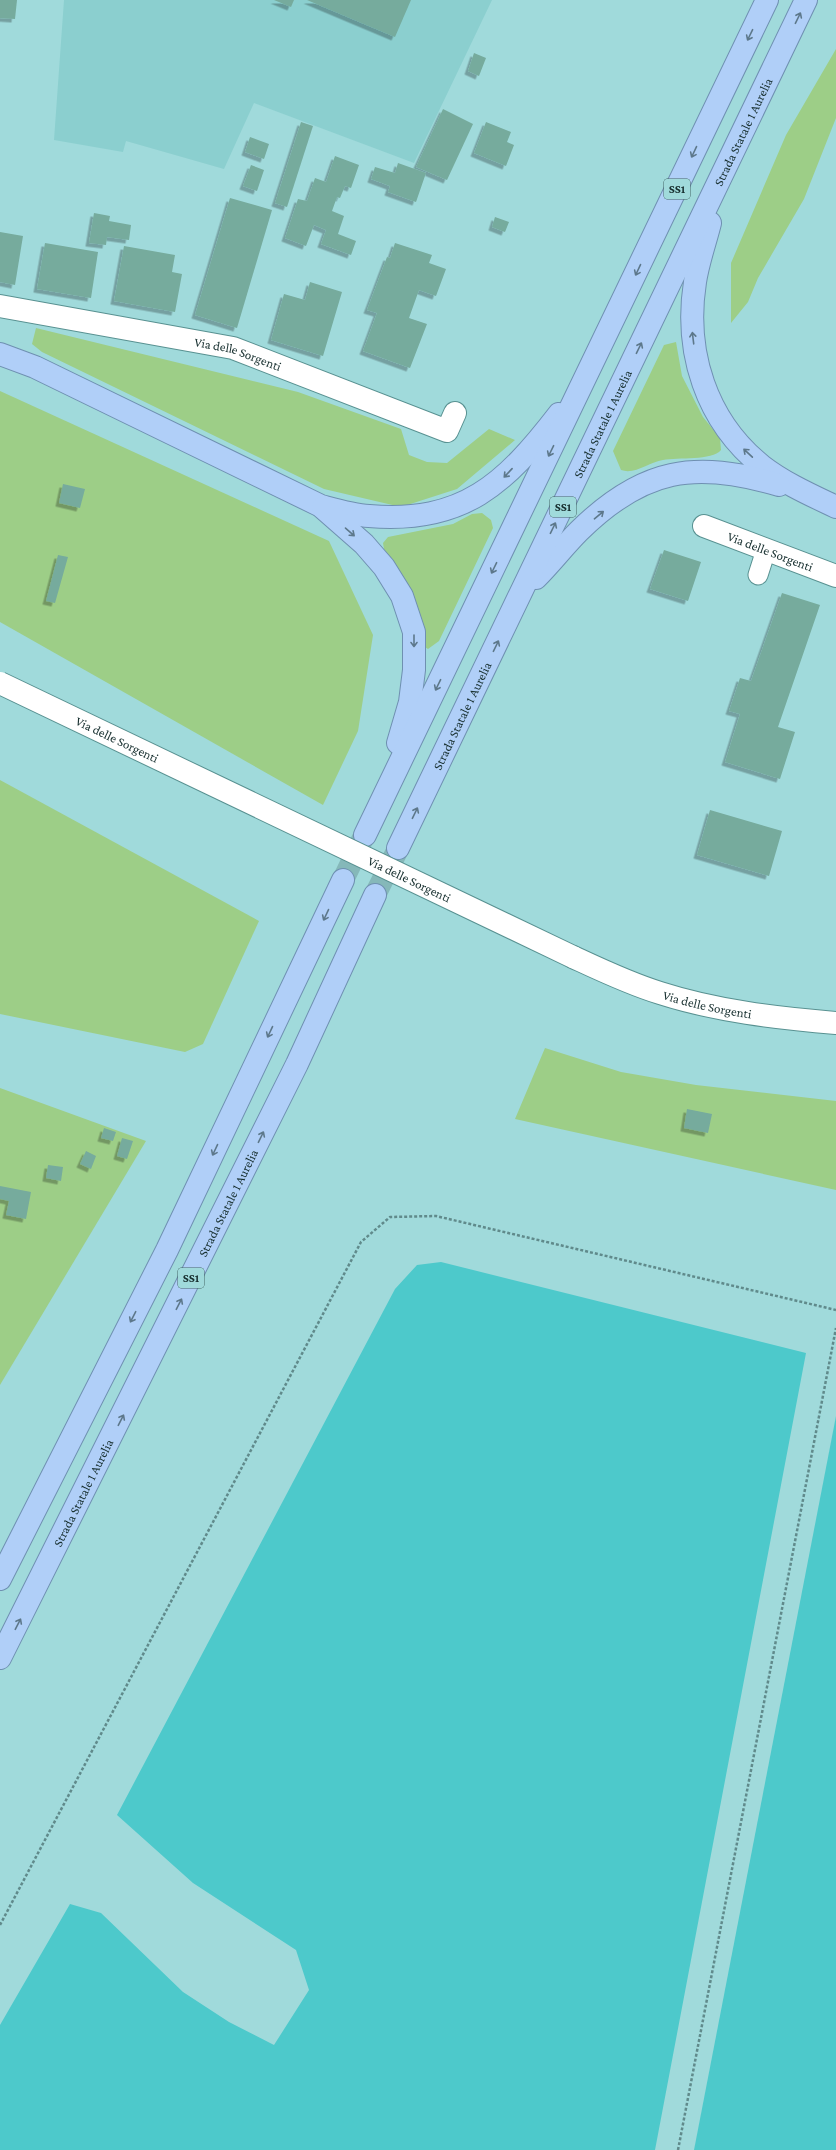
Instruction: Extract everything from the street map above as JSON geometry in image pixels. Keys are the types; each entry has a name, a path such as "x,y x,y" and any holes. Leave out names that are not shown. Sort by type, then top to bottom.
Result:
{"highway":[{"name":"SS1","path":"364,835 586,378 767,0"},
{"name":"Strada Statale 1 Aurelia","path":"398,848 806,0"},
{"path":"726,166 695,281 692,334 699,370 713,406 733,439 762,466 802,492"},
{"path":"0,354 35,367 321,506 367,516 404,518 437,513 470,500 500,481 538,441 586,378"},
{"path":"522,592 579,531 601,512 621,497 660,477 680,472 728,473 752,477 802,492 836,507"},
{"path":"321,506 364,544 384,567 402,596 414,632 414,670 410,702 381,801"},
{"name":"SS1","path":"0,1578 167,1250 343,880"},
{"name":"Strada Statale 1 Aurelia","path":"0,1658 253,1155 375,895"}],"main road":[{"name":"Via delle Sorgenti","path":"0,306 232,348 447,430 455,413"},
{"name":"Via delle Sorgenti","path":"704,526 836,576"},
{"name":"Via delle Sorgenti","path":"0,683 573,957 660,993 713,1008 798,1020 836,1023"}],"lane":[{"path":"758,575 766,550"}],"path":[{"path":"0,1925 362,1242 390,1217 436,1216 836,1310"},
{"path":"678,2150 836,1328"}],"shaded area":[{"path":"64,0 492,0 414,163 254,103 224,169 126,141 123,152 54,140"},
{"path":"441,1262 806,1353 655,2150 0,2150 0,2025 70,1904 101,1913 183,1992 229,2022 274,2045 309,1990 296,1950 193,1883 117,1815 395,1289 417,1265"},
{"path":"836,1416 836,2150 694,2150"}],"green space":[{"path":"836,49 836,118 804,199 758,278 748,302 731,323 731,263 786,135"},
{"path":"36,328 298,392 401,429 409,455 427,462 447,463 489,429 515,440 457,489 401,507 324,489 42,352 32,344"},
{"path":"676,342 682,376 703,417 720,438 721,450 710,456 669,459 658,461 637,470 621,470 613,451 664,345"},
{"path":"0,391 329,541 373,635 358,731 323,805 0,622"},
{"path":"482,513 491,520 493,528 439,641 428,649 425,647 408,587 384,549 383,543 388,537 453,524 472,514"},
{"path":"0,780 259,921 203,1044 185,1052 0,1014"},
{"path":"545,1048 621,1072 696,1085 836,1101 836,1190 515,1119"},
{"path":"0,1088 146,1141 0,1385"}],"building":[{"path":"0,0 17,0 15,19 0,18"},
{"path":"274,0 294,0 291,7"},
{"path":"307,0 411,0 395,37"},
{"path":"474,53 486,58 479,76 468,71"},
{"path":"443,109 473,124 447,180 416,167"},
{"path":"301,122 313,126 287,207 275,203"},
{"path":"486,122 511,132 507,142 514,145 506,166 474,153"},
{"path":"250,137 269,144 264,159 245,152"},
{"path":"335,156 359,165 351,188 345,186 340,198 337,197 332,211 344,216 338,234 356,241 351,255 321,244 326,230 314,225 306,246 285,238 298,199 307,201 315,178 326,182"},
{"path":"398,163 426,173 416,202 388,192 390,186 371,179 375,167 395,173"},
{"path":"251,165 264,170 257,191 243,186"},
{"path":"230,198 272,210 237,328 195,315"},
{"path":"94,213 110,216 109,221 131,225 129,240 107,237 106,245 89,243"},
{"path":"495,217 509,222 505,232 492,227"},
{"path":"0,232 23,236 15,285 0,282"},
{"path":"45,243 98,252 91,298 37,289"},
{"path":"395,243 432,255 429,263 446,269 436,296 419,290 409,318 427,324 410,368 363,351 377,313 367,310 387,257 390,258"},
{"path":"124,246 175,255 172,272 182,274 175,312 114,301"},
{"path":"310,282 342,292 323,356 271,340 284,294 305,300"},
{"path":"63,484 85,489 80,508 59,503"},
{"path":"664,550 701,562 688,601 650,589"},
{"path":"58,555 68,557 55,603 46,601"},
{"path":"782,593 820,605 778,727 795,732 780,779 725,762 740,714 729,711 740,678 751,681"},
{"path":"710,810 782,831 769,876 697,855"},
{"path":"687,1109 712,1114 708,1133 684,1128"},
{"path":"104,1128 116,1132 113,1141 101,1138"},
{"path":"122,1138 133,1141 127,1159 117,1156"},
{"path":"86,1151 96,1156 91,1169 80,1164"},
{"path":"48,1165 63,1167 61,1181 46,1178"},
{"path":"0,1186 31,1192 26,1219 6,1215 9,1201 0,1199"}],"tunnel":[{"path":"343,880 364,836"},
{"path":"375,895 397,851"}]}
